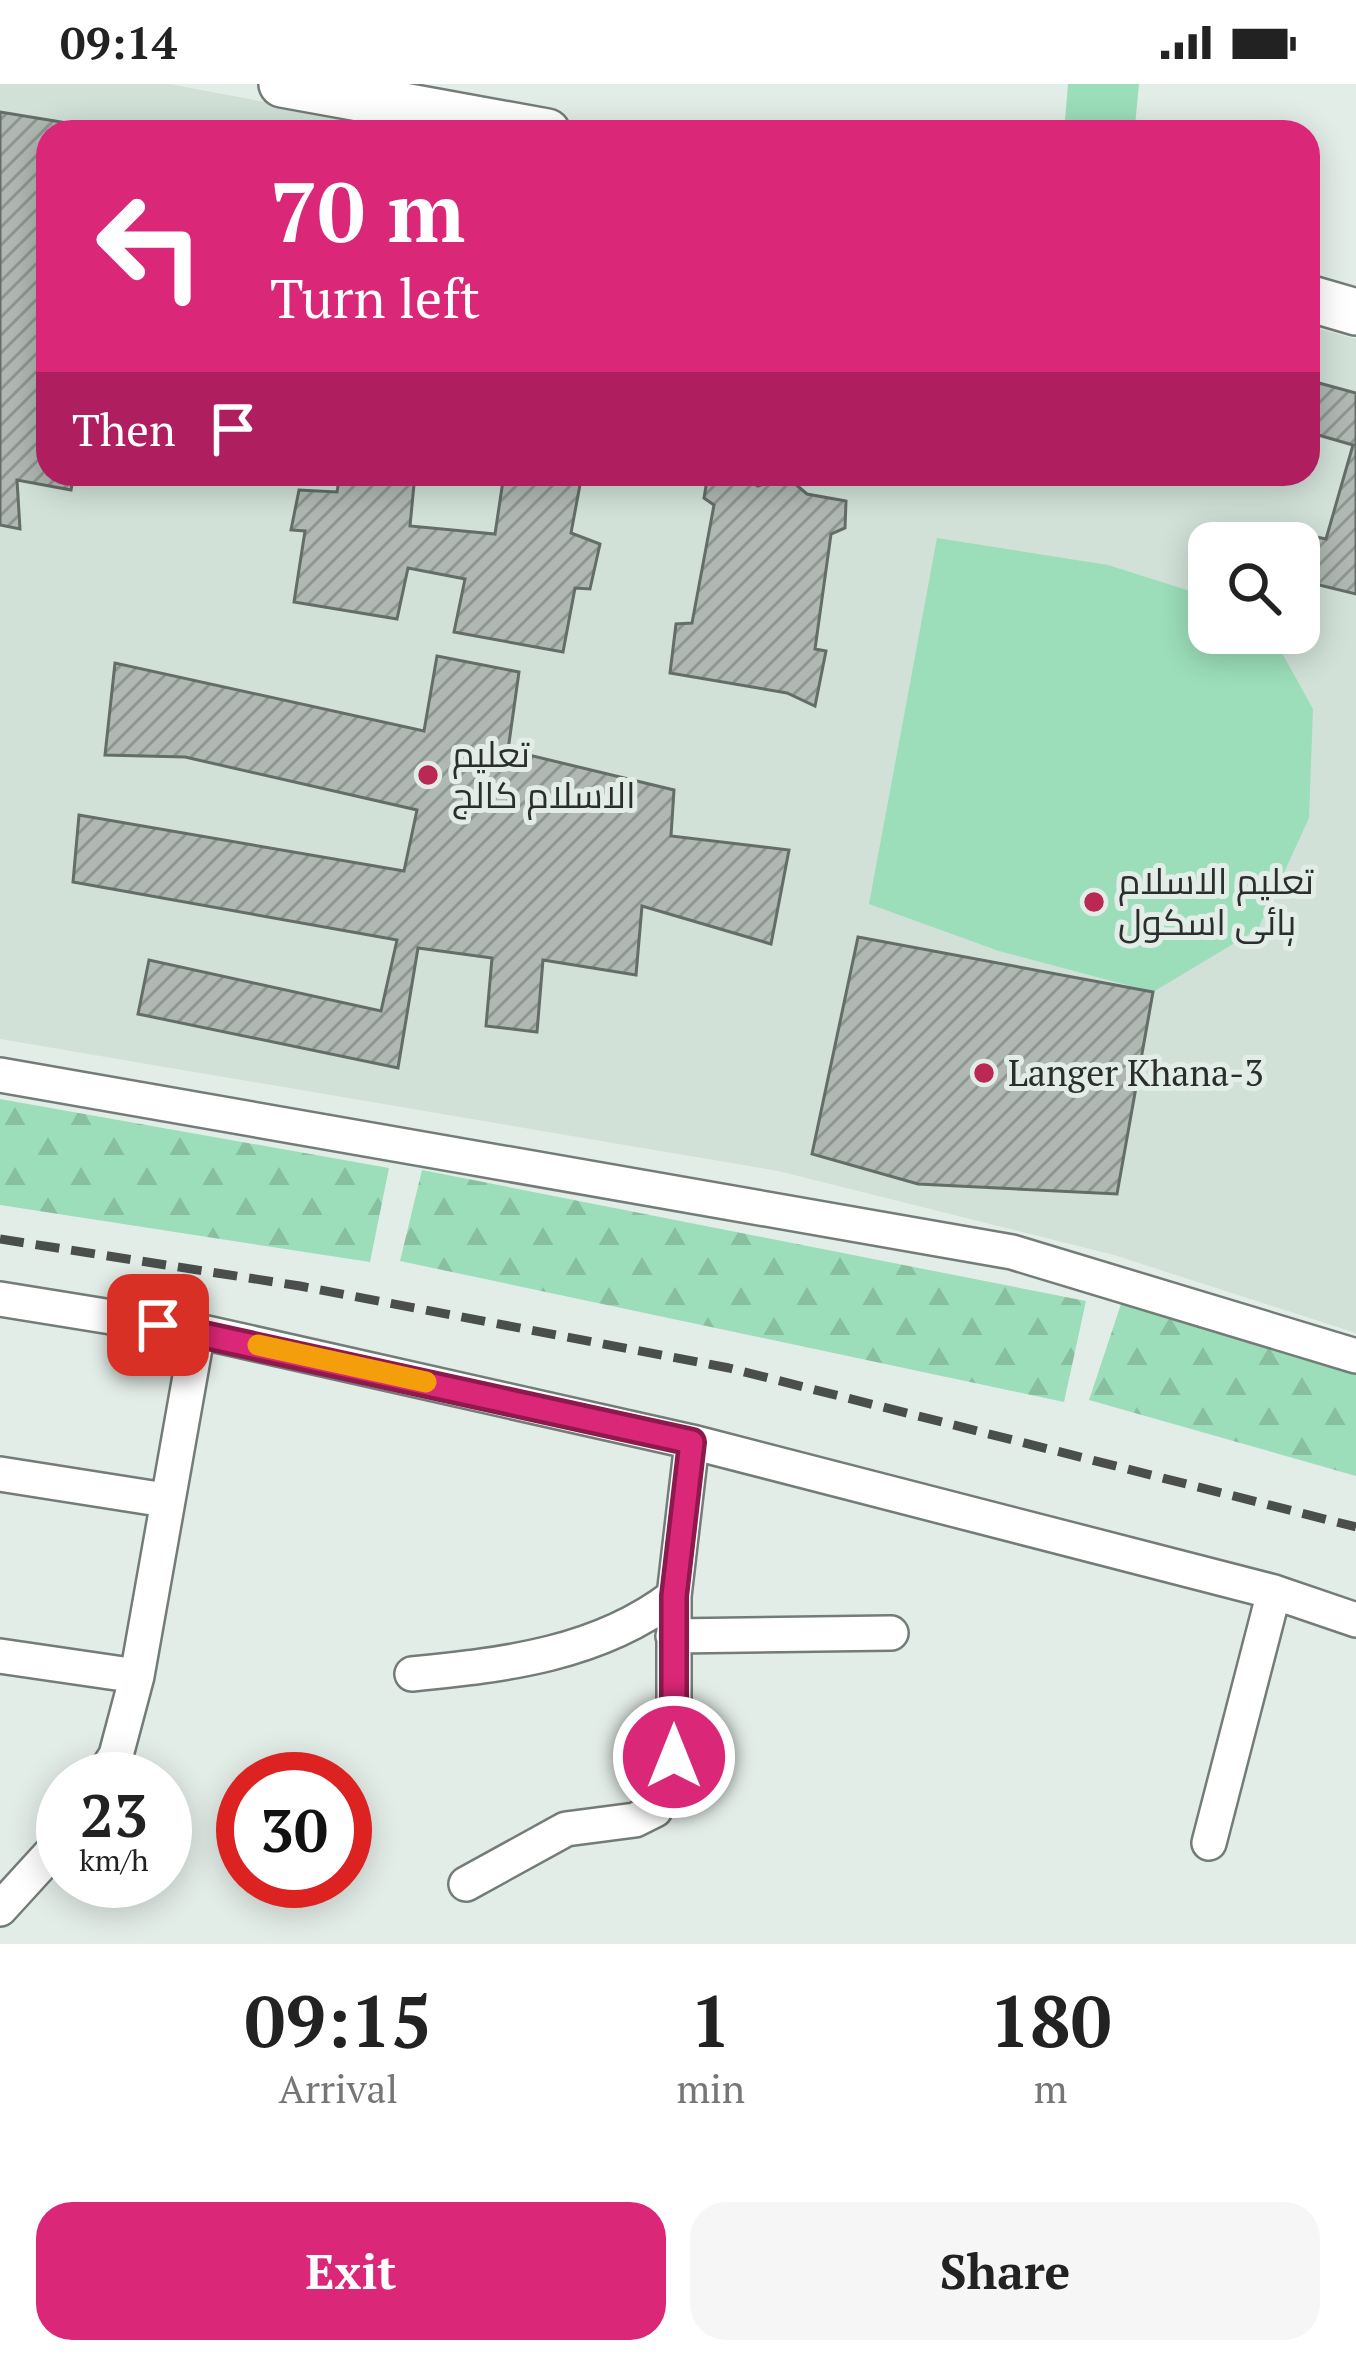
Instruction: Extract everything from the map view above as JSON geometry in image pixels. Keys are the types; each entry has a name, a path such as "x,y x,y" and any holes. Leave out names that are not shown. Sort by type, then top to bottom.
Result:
{"main road":[{"path":"282,84 481,120"},
{"path":"1320,302 1356,312"}],"street":[{"path":"0,1076 1012,1252 1356,1356"},
{"path":"0,1299 198,1331 692,1442 1274,1592 1356,1620"},
{"path":"117,1752 137,1676 198,1331"},
{"path":"466,1884 566,1829 635,1820 655,1810 674,1757 674,1596 692,1442"},
{"path":"0,1474 165,1500"},
{"path":"1209,1843 1274,1592"},
{"path":"412,1674 509,1665 635,1626 674,1596"},
{"path":"674,1636 891,1633"},
{"path":"0,1656 137,1676"},
{"path":"0,1909 36,1870"}],"shaded area":[{"path":"0,84 169,84 361,120 36,120 36,486 1320,486 1320,329 1356,339 1356,1333 1114,1255 778,1171 0,1039"}],"green space":[{"path":"1068,84 1139,84 1136,120 1065,120"},
{"path":"937,538 1108,565 1188,590 1188,654 1283,654 1313,709 1309,818 1258,929 1153,992 999,951 869,904"},
{"path":"0,1099 389,1168 370,1262 0,1205"},
{"path":"422,1170 1086,1301 1064,1402 400,1261"},
{"path":"1122,1301 1356,1373 1356,1476 1089,1400"}],"building":[{"path":"0,112 49,120 36,120 36,484 17,480 20,529 0,525"},
{"path":"1320,383 1356,393 1356,594 1320,585 1320,538 1326,539 1353,445 1320,435"},
{"path":"338,486 414,486 410,526 495,534 502,486 580,486 571,533 600,544 590,589 575,588 563,652 454,632 465,579 408,568 397,619 294,602 305,531 291,530 299,490 337,492"},
{"path":"706,486 798,486 807,494 846,501 845,528 831,534 815,649 826,651 815,706 787,693 670,673 676,624 692,623 714,505 704,498"},
{"path":"437,656 519,672 508,750 674,790 671,836 789,850 771,944 642,906 636,975 543,960 537,1032 486,1026 492,958 418,948 398,1068 138,1014 149,960 381,1011 397,940 73,882 79,815 404,871 417,810 185,757 105,755 115,663 424,731"},
{"name":"Langer Khana-3","path":"858,937 1153,992 1117,1194 918,1184 812,1154"}],"railway":[{"path":"0,1239 300,1286 729,1368 1356,1527"}],"slow traffic":[{"path":"258,1345 426,1382"}],"place":[{"name":"تعلیم الاسلام کالج","path":"428,775"},
{"name":"تعلیم الاسلام ہائی اسکول","path":"1094,902"},
{"name":"Langer Khana-3","path":"984,1073"}],"route":[{"path":"158,1325 692,1442 674,1596 674,1757"}]}
